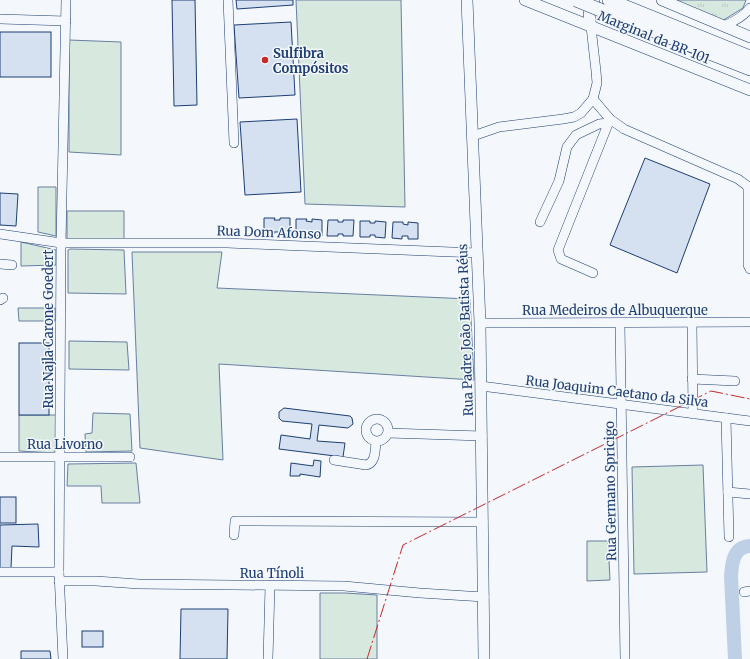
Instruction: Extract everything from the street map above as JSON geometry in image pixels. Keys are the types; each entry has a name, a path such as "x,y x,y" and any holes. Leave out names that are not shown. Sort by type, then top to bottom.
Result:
{"highway":[{"path":"576,0 596,4 750,69"},
{"path":"610,0 750,56"}],"main road":[{"name":"Rua Padre João Batista Réus","path":"467,0 480,323 484,659"},
{"name":"Marginal da BR-101","path":"525,0 750,90"},
{"path":"572,19 579,11 583,0"},
{"path":"662,0 750,37"},
{"path":"591,27 589,14 596,4"}],"street":[{"name":"Rua Najla Carone Goedert","path":"63,659 59,576 61,243 66,0"},
{"path":"228,0 234,143"},
{"path":"724,26 742,17 750,8"},
{"path":"0,18 66,21"},
{"path":"473,136 499,127 574,117 581,113 593,99 596,84 591,27"},
{"path":"593,99 609,121 738,179 749,187 748,265 750,269"},
{"path":"540,222 559,181 567,147 576,135 609,121"},
{"path":"593,273 561,259 558,250 609,121"},
{"name":"Rua Dom Afonso","path":"0,234 61,243 227,244 477,253"},
{"path":"0,264 12,265"},
{"name":"Rua Medeiros de Albuquerque","path":"480,323 750,322"},
{"name":"Rua Germano Spricigo","path":"620,323 625,659"},
{"path":"692,323 693,414"},
{"path":"692,380 735,381"},
{"name":"Rua Joaquim Caetano da Silva","path":"481,386 750,421"},
{"path":"726,418 729,537"},
{"path":"377,419 384,421 388,427 388,434 384,440 376,442 370,439 366,433 367,426 371,421 377,419"},
{"path":"388,434 482,436"},
{"path":"334,460 366,465 370,464 373,462 376,442"},
{"name":"Rua Livorno","path":"0,457 130,457"},
{"path":"728,492 750,494"},
{"path":"234,535 235,521 483,522"},
{"name":"Rua Tínoli","path":"0,572 147,584 344,586 484,597"},
{"path":"268,659 270,586"}],"green space":[{"path":"296,0 401,0 405,207 305,204"},
{"path":"672,0 746,0 743,8 722,21"},
{"path":"69,40 121,42 121,155 69,152"},
{"path":"38,187 56,187 56,236 38,232"},
{"path":"67,211 124,211 124,239 71,240 67,238"},
{"path":"21,242 56,250 56,265 21,266"},
{"path":"68,250 124,250 126,294 68,293"},
{"path":"132,252 222,252 217,288 470,299 474,380 219,364 223,460 140,448"},
{"path":"18,308 55,308 55,321 19,321"},
{"path":"69,341 127,342 129,370 69,369"},
{"path":"93,413 130,414 132,451 86,452 85,434 92,433"},
{"path":"19,415 56,415 55,453 19,451"},
{"path":"136,463 140,503 102,503 101,486 67,486 68,464"},
{"path":"703,465 707,572 634,574 632,467"},
{"path":"587,541 608,541 610,580 587,581"},
{"path":"320,593 377,595 377,659 320,659"}],"building":[{"path":"172,0 195,0 197,105 174,106"},
{"path":"236,0 293,0 293,5 237,9"},
{"name":"Sulfibra Compósitos","path":"291,22 295,95 239,98 234,25"},
{"path":"0,32 51,32 51,77 0,77"},
{"path":"297,119 301,192 245,195 240,122"},
{"path":"645,158 710,184 677,273 610,245"},
{"path":"0,193 18,194 16,226 0,225"},
{"path":"264,218 275,218 274,220 280,220 280,218 290,218 290,235 279,234 279,232 274,232 274,234 264,234"},
{"path":"296,219 307,219 306,221 312,222 312,219 322,220 322,236 311,235 311,233 306,233 306,235 296,235"},
{"path":"328,220 338,220 338,222 343,222 343,220 354,220 353,236 343,236 343,234 338,234 338,236 327,236"},
{"path":"360,221 370,221 370,223 375,223 375,221 386,222 385,238 375,237 375,235 370,235 370,237 360,237"},
{"path":"393,222 403,222 403,224 408,225 408,222 418,223 418,239 408,239 408,236 402,236 402,239 392,238"},
{"path":"19,343 49,343 49,415 19,415"},
{"path":"284,408 350,416 353,424 348,428 319,425 317,441 345,443 343,457 279,449 281,435 310,439 312,424 282,421 279,418 279,412"},
{"path":"314,460 321,461 320,477 300,474 300,476 290,476 291,463 313,466"},
{"path":"0,497 16,497 16,523 0,523"},
{"path":"38,524 39,547 12,546 11,568 0,568 0,525"},
{"path":"181,609 228,609 227,659 180,659"},
{"path":"82,631 103,631 103,647 82,647"},
{"path":"21,651 50,651 51,659 21,659"}],"waterway":[{"path":"735,659 731,576 732,566 734,556 740,549 750,546"}],"power":[{"path":"367,659 403,545 711,391 750,399"}],"place":[{"name":"Sulfibra Compósitos","path":"265,60"}]}
